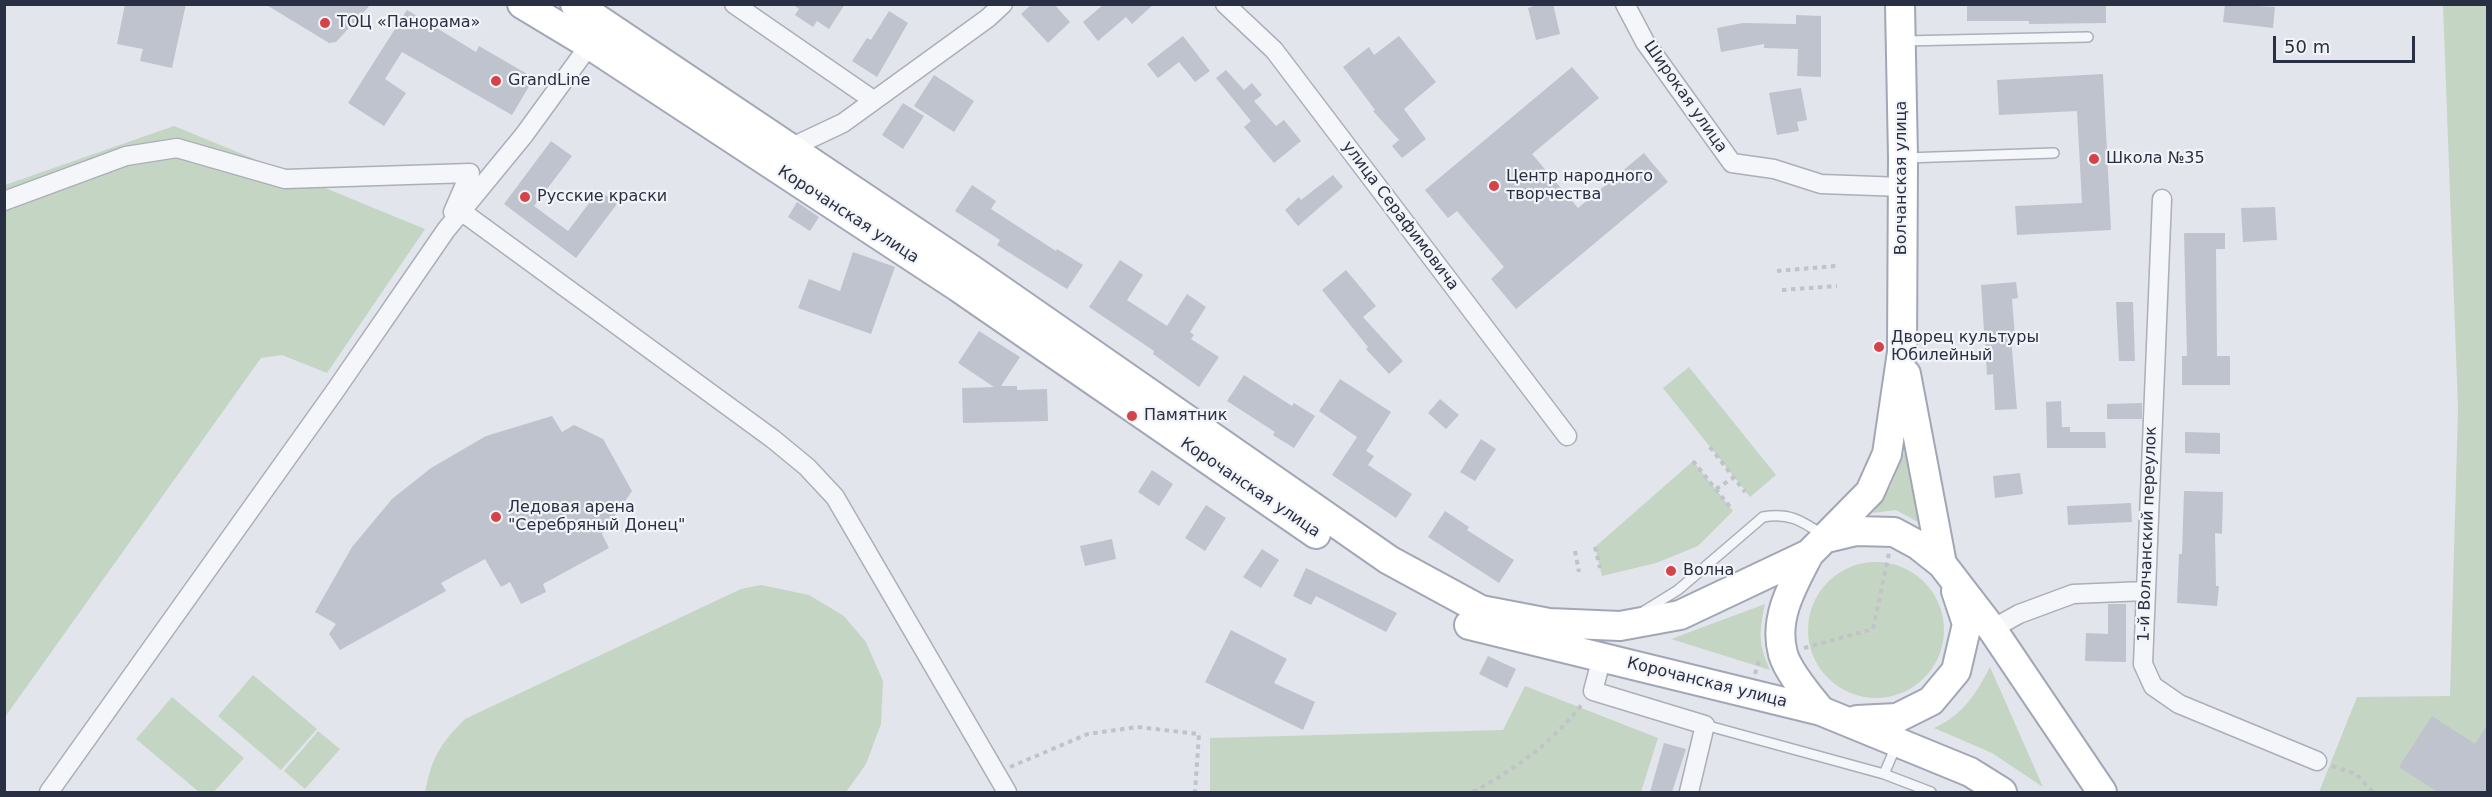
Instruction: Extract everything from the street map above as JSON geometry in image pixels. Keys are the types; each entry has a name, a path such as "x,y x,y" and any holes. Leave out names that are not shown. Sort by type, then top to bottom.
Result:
{"main road":[{"name":"Корочанская улица","path":"522,4 597,35 790,148 972,270 1389,560 1481,610 1549,623 1620,626 1680,615 1818,546"},
{"name":"Корочанская улица","path":"575,4 597,35 1384,580 1473,627 1750,692 1834,716"},
{"name":"Волчанская улица","path":"1900,4 1903,158 1902,352"},
{"path":"1902,352 1887,454 1870,492 1818,546 1787,596 1780,628 1798,650 1801,685 1834,716 1970,772 2002,792"},
{"path":"1902,352 1947,571 1967,624 1956,671"},
{"path":"1818,546 1856,531 1890,549 1918,545 1947,571 1992,629 2102,792"},
{"path":"1834,716 1897,718 1931,701 1992,629"}],"street":[{"path":"734,4 873,100"},
{"path":"790,148 843,123 988,18 1003,4"},
{"name":"улица Серафимовича","path":"1225,4 1274,50 1567,436"},
{"name":"Широкая улица","path":"1625,4 1645,42 1732,162 1774,169 1821,184 1902,187"},
{"path":"49,792 335,391 446,230 531,126 597,35"},
{"path":"4,201 126,156 177,148 285,179 470,173 446,230"},
{"name":"1-й Волчанский переулок","path":"2162,199 2143,664 2153,686 2179,704 2317,761"},
{"path":"461,211 773,439 807,467 835,498 1007,792"},
{"path":"1992,629 2019,614 2073,594 2145,591"},
{"path":"1602,657 1593,691 1706,725 1689,792"}],"lane":[{"path":"1900,41 2088,37"},
{"path":"1903,158 2054,153"},
{"path":"1620,626 1678,590 1763,517 1777,514 1798,519 1818,546"},
{"path":"1706,725 1884,774 1931,792"},
{"path":"1884,774 1898,741"}],"path":[{"path":"1777,271 1836,266"},
{"path":"1782,291 1837,286"},
{"path":"1710,447 1745,492"},
{"path":"1693,461 1730,507"},
{"path":"1716,489 1733,478"},
{"path":"1595,547 1600,568"},
{"path":"1750,692 1759,661 1873,629 1890,549"},
{"path":"1575,551 1579,572"},
{"path":"1473,792 1529,759 1556,735 1593,691"},
{"path":"996,773 1088,734 1137,727 1198,734 1195,792"},
{"path":"2317,761 2356,774 2373,792"}],"green space":[{"path":"2443,5 2487,5 2487,792 2319,792 2357,697 2450,696 2458,408"},
{"path":"174,126 425,229 327,373 282,355 261,358 5,717 5,185"},
{"path":"1689,367 1776,475 1750,497 1663,388"},
{"path":"1905,451 1923,525 1896,510 1873,513 1891,486"},
{"path":"1693,461 1733,511 1698,546 1656,563 1602,576 1595,547"},
{"path":"1876,562 1902,567 1914,573 1924,582 1933,592 1939,604 1944,630 1939,656 1933,668 1924,678 1914,687 1902,693 1876,698 1850,693 1838,687 1828,678 1819,668 1813,656 1808,630 1813,604 1819,592 1828,582 1838,573 1850,567"},
{"path":"761,585 809,595 844,616 866,642 883,681 881,724 866,764 846,792 425,792 438,752 465,719 741,589"},
{"path":"1765,604 1761,638 1763,652 1770,670 1671,639"},
{"path":"1990,667 2043,787 1992,753 1934,728 1953,717 1968,703"},
{"path":"253,675 317,729 281,770 218,716"},
{"path":"1525,686 1658,738 1641,792 1210,792 1210,738 1503,730"},
{"path":"172,697 244,758 214,792 199,792 136,739"},
{"path":"318,731 340,749 305,789 284,771"}],"building":[{"path":"125,4 186,4 172,68 140,61 143,49 117,44"},
{"name":"ТОЦ «Панорама»","path":"265,4 371,4 336,42 329,43"},
{"path":"792,4 845,4 829,29 817,21 813,27 795,15 799,9"},
{"path":"1032,4 1054,4 1070,22 1048,43 1021,14"},
{"path":"1104,4 1154,4 1132,24 1126,17 1098,41 1083,22"},
{"path":"1540,4 1553,4 1560,34 1536,40 1528,8"},
{"path":"1967,4 2106,4 2106,23 2029,24 2029,21 1967,21"},
{"path":"2225,4 2275,7 2273,28 2223,22"},
{"path":"407,10 476,52 479,46 534,78 512,115 402,52 385,79 406,93 384,126 348,103"},
{"path":"889,11 908,23 877,77 852,61 867,38 871,40"},
{"path":"1796,15 1821,16 1821,77 1797,76 1798,49 1764,48 1764,44 1721,52 1717,28 1743,23 1796,24"},
{"path":"1183,36 1210,71 1195,82 1179,62 1158,78 1147,64"},
{"path":"1399,36 1436,82 1404,109 1426,139 1402,158 1392,146 1399,140 1373,111 1375,110 1343,67 1369,47 1374,55"},
{"name":"Центр народного творчества","path":"1572,67 1599,98 1532,154 1578,208 1644,153 1668,182 1516,309 1491,279 1504,267 1457,211 1448,218 1425,190"},
{"path":"1226,70 1244,90 1252,83 1262,95 1254,101 1276,126 1284,120 1301,141 1274,163 1244,127 1251,121 1216,78"},
{"name":"Школа №35","path":"2103,74 2111,230 2017,235 2015,206 2082,203 2077,111 1999,115 1997,80"},
{"path":"934,75 974,101 954,132 914,106"},
{"path":"1801,88 1807,120 1797,122 1799,131 1777,135 1769,93"},
{"path":"903,103 924,116 903,149 882,135"},
{"name":"Русские краски","path":"551,141 572,156 534,206 568,231 599,190 617,204 576,258 504,204"},
{"path":"1333,175 1343,187 1298,226 1285,210 1299,197 1301,200"},
{"path":"972,185 996,201 991,209 1056,251 1057,249 1083,265 1067,289 997,245 1000,240 955,211"},
{"path":"797,202 819,217 810,231 788,217"},
{"path":"2275,207 2277,240 2243,242 2241,208"},
{"path":"2184,233 2225,233 2225,249 2216,249 2217,356 2230,356 2230,385 2182,385 2182,356 2187,356"},
{"path":"853,252 895,267 871,334 798,308 809,279 840,291"},
{"path":"1120,260 1143,275 1127,300 1167,326 1187,294 1206,307 1190,332 1194,335 1191,339 1219,357 1199,387 1153,354 1154,351 1089,307"},
{"path":"1346,270 1376,306 1363,317 1403,361 1389,374 1366,349 1368,347 1322,290"},
{"path":"2016,282 2018,298 2012,299 2015,337 2011,337 2017,409 1995,410 1993,374 1987,375 1981,285"},
{"path":"2116,302 2133,302 2135,361 2119,361"},
{"path":"979,331 1020,357 1001,386 1017,386 1017,390 1047,389 1048,421 963,423 962,388 994,387 958,363"},
{"path":"1244,375 1292,406 1294,403 1315,416 1294,448 1273,435 1275,432 1227,401"},
{"path":"1340,379 1391,412 1366,451 1374,456 1368,465 1412,494 1396,518 1332,475 1357,437 1319,411"},
{"path":"1440,399 1459,415 1446,429 1428,413"},
{"path":"2061,401 2062,427 2070,427 2070,432 2105,432 2106,448 2047,448 2046,402"},
{"path":"2142,403 2142,419 2107,419 2107,404"},
{"name":"Ледовая арена \"Серебряный Донец\"","path":"552,416 562,432 574,425 603,439 632,491 602,534 609,548 543,584 546,592 521,604 510,582 501,587 485,559 441,583 446,591 340,650 329,634 336,624 315,612 352,547 392,499 431,468 486,436"},
{"path":"2185,432 2220,433 2220,454 2185,453"},
{"path":"1481,439 1496,449 1475,481 1460,472"},
{"path":"1152,470 1173,484 1159,506 1138,492"},
{"path":"2020,473 2023,494 1995,498 1993,476"},
{"path":"2184,491 2223,492 2222,534 2215,533 2216,586 2219,586 2217,606 2177,603 2179,554 2182,554"},
{"path":"2131,503 2132,522 2068,525 2067,506"},
{"path":"1206,505 1226,518 1205,551 1185,538"},
{"path":"1445,511 1469,527 1467,530 1514,560 1499,583 1428,537"},
{"path":"1112,539 1116,559 1085,566 1080,546"},
{"path":"1262,549 1279,560 1261,588 1243,577"},
{"path":"1306,568 1397,613 1386,632 1316,596 1311,605 1293,596"},
{"path":"2108,604 2126,604 2126,662 2085,661 2086,633 2108,634"},
{"path":"1231,630 1287,659 1274,683 1315,702 1303,730 1205,682"},
{"path":"1488,656 1516,669 1507,688 1479,674"},
{"path":"2432,716 2475,744 2487,725 2487,792 2438,792 2399,767"},
{"path":"1664,743 1686,749 1672,792 1650,792"}],"place":[{"name":"ТОЦ «Панорама»","path":"325,23"},
{"name":"GrandLine","path":"496,81"},
{"name":"Школа №35","path":"2094,159"},
{"name":"Центр народного творчества","path":"1494,186"},
{"name":"Русские краски","path":"525,197"},
{"name":"Дворец культуры Юбилейный","path":"1879,347"},
{"name":"Памятник","path":"1132,416"},
{"name":"Ледовая арена \"Серебряный Донец\"","path":"496,517"},
{"name":"Волна","path":"1671,571"}]}
